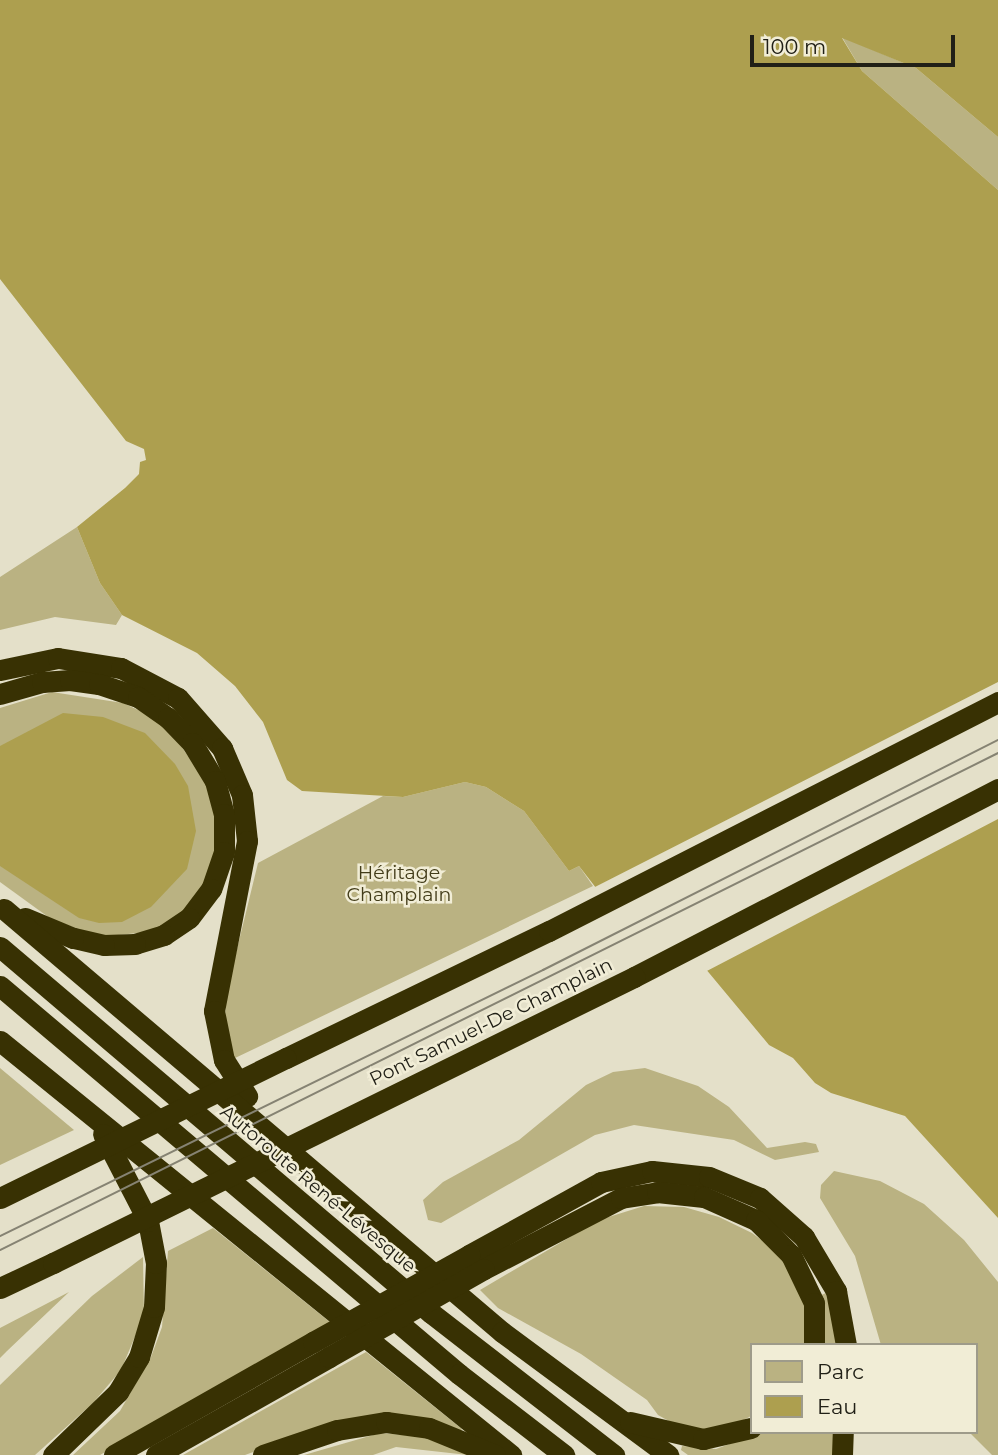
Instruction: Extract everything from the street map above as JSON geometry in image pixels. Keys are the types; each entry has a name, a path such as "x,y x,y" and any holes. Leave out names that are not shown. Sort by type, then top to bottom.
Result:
{"highway":[{"path":"0,670 58,658 121,668 178,698 222,748 242,795 247,841 242,882 217,974 215,1026 230,1072 299,1156"},
{"path":"0,694 42,682 71,680 112,687 148,704 176,725 198,752 219,792 225,827 221,864 207,897 182,924 155,939 124,946 95,944 4,909 299,1156 484,1317 668,1455"},
{"path":"0,1198 549,931 998,702"},
{"name":"Pont Samuel-De Champlain","path":"0,1288 634,977 998,789"},
{"name":"Autoroute René-Lévesque","path":"0,947 430,1313 614,1455"},
{"path":"0,986 459,1374 564,1455"},
{"path":"0,1041 97,1123 511,1455"},
{"path":"53,1455 102,1412 122,1386 144,1344 154,1307 156,1263 148,1221 97,1123"},
{"path":"114,1455 321,1350 477,1262 601,1182 652,1171 709,1177 760,1198 804,1237 835,1291 846,1343"},
{"path":"477,1262 613,1200 657,1192 704,1197 756,1220 791,1255 814,1303 814,1343"},
{"path":"156,1455 321,1350"},
{"path":"617,1419 704,1438 750,1428"},
{"path":"263,1455 337,1430 386,1422 429,1427 495,1455"},
{"path":"842,1455 843,1434"}],"green space":[{"path":"842,37 916,68 998,137 998,190 862,71"},
{"path":"77,527 100,583 122,615 116,625 55,617 0,630 0,577"},
{"path":"52,692 123,703 147,714 170,730 204,779 216,813 215,868 189,909 156,931 100,937 51,919 0,882 0,708"},
{"name":"Héritage Champlain","path":"465,782 486,787 524,811 569,871 579,866 593,886 233,1059 225,1025 226,994 258,863 383,796 403,797"},
{"path":"0,1068 74,1130 0,1165"},
{"path":"645,1068 698,1086 729,1107 767,1148 805,1142 816,1144 819,1152 775,1160 734,1140 634,1125 595,1135 441,1223 428,1220 423,1200 443,1182 519,1140 586,1085 613,1072"},
{"path":"834,1171 880,1181 924,1204 964,1240 998,1282 998,1455 992,1455 971,1434 977,1434 977,1343 880,1343 855,1256 820,1198 821,1185"},
{"path":"644,1206 684,1207 719,1217 752,1233 781,1255 806,1304 807,1343 750,1343 750,1417 715,1429 683,1429 658,1415 647,1400 581,1354 498,1308 480,1290 599,1220"},
{"path":"213,1228 331,1323 100,1455 73,1455 120,1411 151,1357 162,1327 168,1251"},
{"path":"143,1257 144,1315 121,1370 93,1403 35,1455 0,1455 0,1385 92,1296"},
{"path":"69,1292 7,1351 0,1358 0,1328"},
{"path":"826,1293 839,1343 822,1343 819,1296"},
{"path":"366,1352 462,1429 460,1432 310,1432 245,1455 183,1455"},
{"path":"380,1433 428,1437 468,1455 396,1447 373,1455 304,1455"},
{"path":"757,1434 837,1434 836,1455 688,1455 681,1450 682,1446 716,1449"}],"water":[{"path":"0,0 998,0 998,137 916,68 842,38 862,71 998,190 998,1218 905,1116 831,1093 815,1083 793,1058 769,1045 690,950 621,920 579,866 569,871 524,811 486,787 465,782 403,797 302,791 287,780 263,722 235,686 197,653 122,615 100,583 77,527 139,474 140,462 146,460 144,449 126,441 0,279"},
{"path":"63,713 103,717 145,733 175,764 188,786 196,831 187,869 151,907 122,922 99,923 79,918 0,866 0,746"}],"pier":[{"path":"998,682 998,819 703,973 688,953 619,923 591,889"}],"tram line":[{"path":"0,1236 543,970 998,740"},
{"path":"0,1250 998,753"}]}
